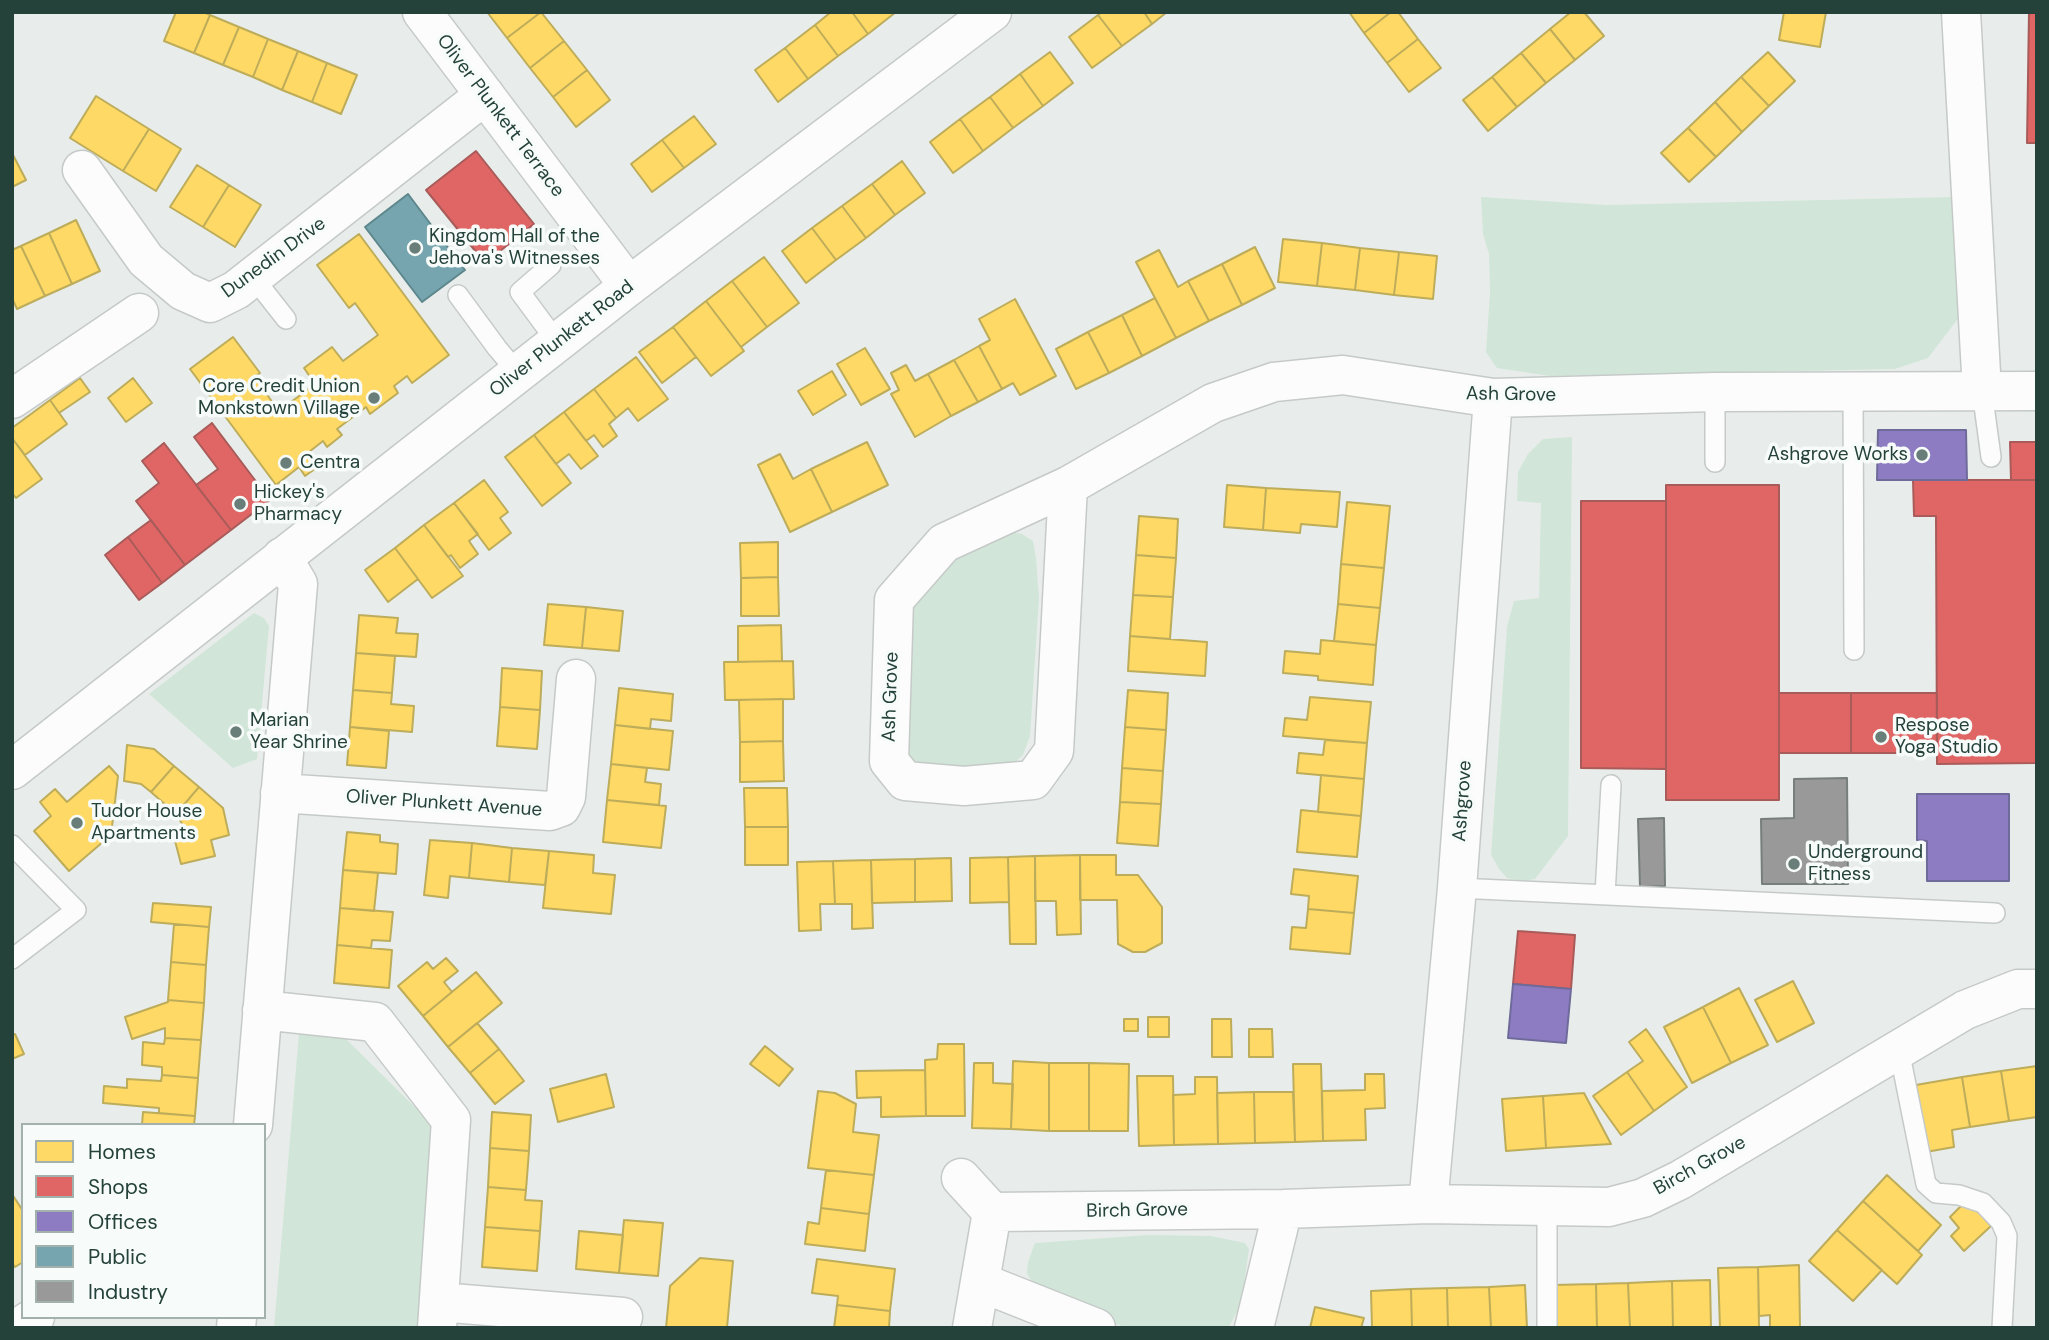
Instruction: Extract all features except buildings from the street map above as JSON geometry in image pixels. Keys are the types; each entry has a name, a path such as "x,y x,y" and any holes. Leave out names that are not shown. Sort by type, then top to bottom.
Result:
{"street":[{"name":"Oliver Plunkett Terrace","path":"422,12 629,286"},
{"name":"Oliver Plunkett Road","path":"12,770 629,286 992,12"},
{"path":"1961,12 1982,391"},
{"name":"Dunedin Drive","path":"82,170 146,260 183,291 211,303 236,290 485,95"},
{"path":"12,399 139,313"},
{"name":"Ash Grove","path":"1068,486 1054,751 1033,780 964,786 905,781 889,761 894,600 944,543 1068,486 1213,403 1274,382 1343,375 1493,398 1715,392 2037,391"},
{"name":"Ashgrove","path":"1428,1204 1457,888 1493,398"},
{"path":"253,1123 298,584 282,557"},
{"name":"Oliver Plunkett Avenue","path":"280,793 550,811 561,807 566,797 576,679"},
{"name":"Birch Grove","path":"992,1212 1283,1209 1428,1204 1609,1207 1643,1198 1680,1180 1965,1010 2018,989 2037,989"},
{"path":"262,1010 375,1022 451,1120 438,1315 622,1317"},
{"path":"961,1178 992,1212 972,1328"},
{"path":"1254,1328 1283,1209"},
{"path":"980,1282 1096,1328"}],"lane":[{"path":"551,265 520,292 557,342"},
{"path":"253,277 286,319"},
{"path":"457,295 518,373"},
{"path":"1853,391 1854,650"},
{"path":"1982,391 1991,457"},
{"path":"1715,392 1715,462"},
{"path":"1605,895 1611,785"},
{"path":"12,845 76,910 12,959"},
{"path":"1457,888 1995,914"},
{"path":"1899,1050 1926,1184 1936,1193 1959,1195 1983,1203 2001,1222 2007,1236 2003,1328"},
{"path":"1547,1204 1547,1328"}],"green space":[{"path":"1481,197 1606,205 1952,197 1960,316 1928,358 1895,369 1550,376 1497,368 1486,352 1490,292 1489,254 1483,234"},
{"path":"1572,437 1568,836 1535,879 1522,881 1507,878 1491,855 1507,627 1514,601 1539,598 1541,503 1517,501 1518,472 1528,454 1543,439"},
{"path":"1001,530 1022,534 1033,541 1036,558 1039,598 1030,736 1023,755 1013,764 969,769 920,764 908,756 910,604 943,563"},
{"path":"254,613 264,618 269,626 257,759 233,768 149,694"},
{"path":"299,1033 343,1036 434,1126 417,1328 274,1328"},
{"path":"1149,1235 1211,1236 1245,1243 1249,1249 1244,1284 1238,1310 1228,1328 1126,1328 1078,1307 1032,1282 1027,1273 1035,1243"}],"place":[{"name":"Kingdom Hall of the Jehova's Witnesses","path":"415,248"},
{"name":"Core Credit Union Monkstown Village","path":"374,398"},
{"name":"Ashgrove Works","path":"1922,455"},
{"name":"Centra","path":"286,463"},
{"name":"Hickey's Pharmacy","path":"240,504"},
{"name":"Marian Year Shrine","path":"236,732"},
{"name":"Respose Yoga Studio","path":"1881,737"},
{"name":"Tudor House Apartments","path":"77,823"},
{"name":"Underground Fitness","path":"1794,864"}]}
